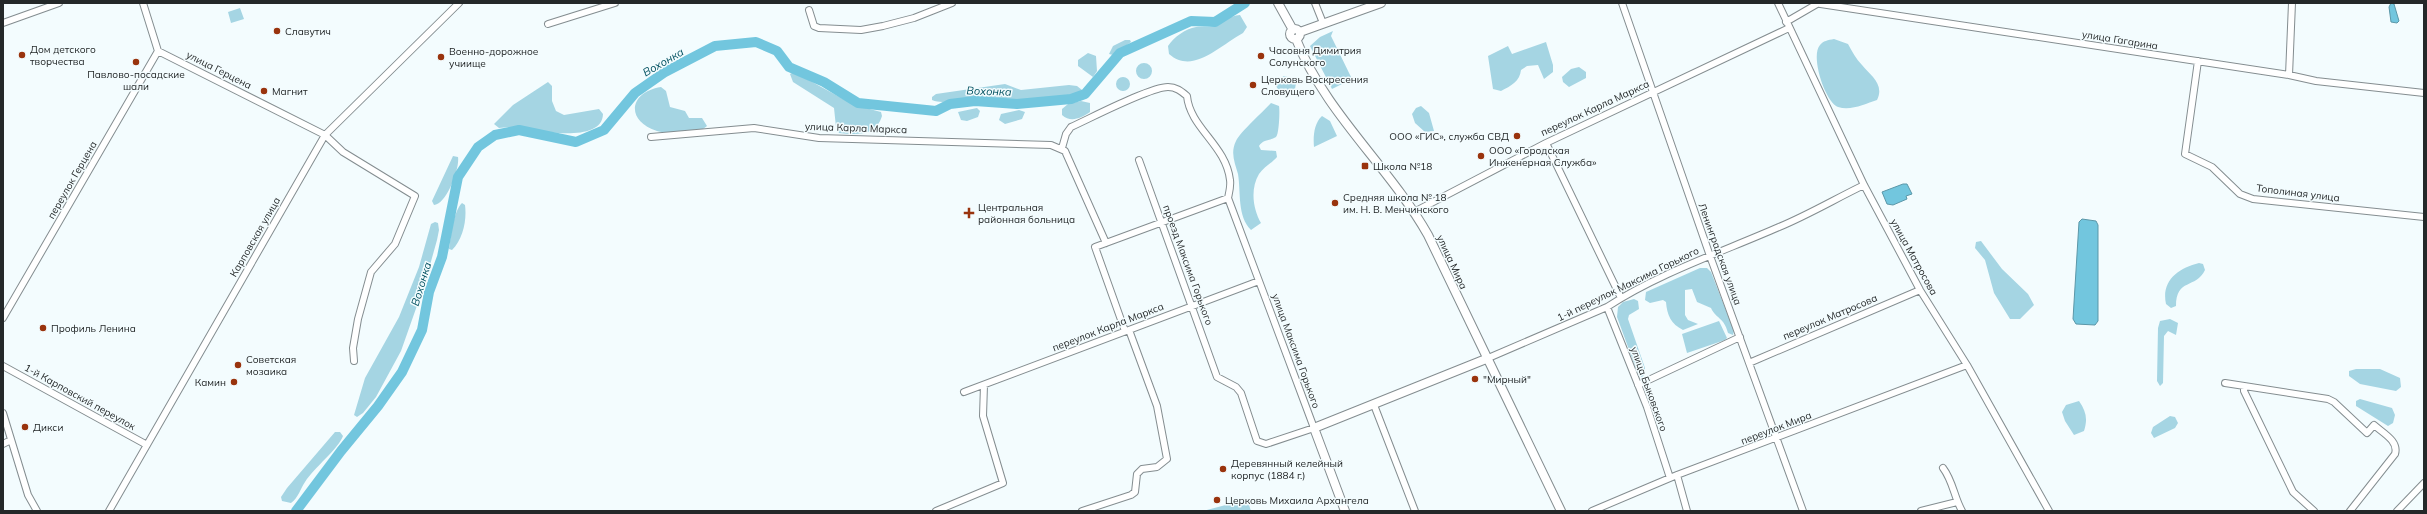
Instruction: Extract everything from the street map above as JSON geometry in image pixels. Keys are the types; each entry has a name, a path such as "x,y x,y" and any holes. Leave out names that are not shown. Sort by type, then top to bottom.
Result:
{"main road":[{"path":"1296,34 1323,22 1381,3"},
{"name":"улица Мира","path":"1278,4 1296,34 1338,114 1414,212 1429,238 1486,359 1561,511"},
{"path":"1314,428 1486,359"},
{"name":"улица Максима Горького","path":"1314,428 1345,511"}],"street":[{"path":"3,23 59,3"},
{"path":"143,3 158,52"},
{"name":"Карповская улица","path":"109,511 326,135 459,3"},
{"path":"548,24 616,3"},
{"path":"809,10 814,26 819,28 861,30 897,23 950,3"},
{"path":"1315,3 1323,22"},
{"name":"Ленинградская улица","path":"1622,3 1710,256 1803,511"},
{"name":"улица Матросова","path":"1778,3 1787,25 1864,185 1920,290 1967,365 2049,511"},
{"path":"2289,75 2292,3"},
{"name":"переулок Карла Маркса","path":"1414,212 1546,143 1653,92 1787,25 1815,4"},
{"name":"улица Гагарина","path":"1815,4 2289,75 2316,81 2424,93"},
{"name":"улица Герцена","path":"158,52 326,135 343,152 415,196 395,244 371,272 358,319 353,348 354,361"},
{"name":"переулок Герцена","path":"3,318 158,52"},
{"name":"Тополиная улица","path":"2198,62 2185,154 2212,167 2240,194 2253,199 2424,217"},
{"path":"1082,511 1132,495 1134,492 1137,474 1142,469 1157,467 1167,459 1158,406 1095,247 1106,243 1162,222 1228,198 1231,180 1225,162 1217,146 1199,124 1188,102 1187,96 1178,89 1169,86 1150,91 1071,128 1066,134 1062,148 1065,151 1106,243"},
{"name":"улица Карла Маркса","path":"651,137 754,128 808,138 1043,144 1062,148"},
{"path":"1546,143 1621,298"},
{"name":"проезд Максима Горького","path":"1139,160 1217,377 1236,387 1241,393 1249,421 1257,441 1260,444 1266,444 1314,428"},
{"name":"1-й переулок Максима Горького","path":"1486,359 1607,307 1621,298 1710,256 1780,227 1864,185"},
{"name":"улица Максима Горького","path":"1228,198 1314,428"},
{"name":"переулок Карла Маркса","path":"964,392 1259,281"},
{"name":"переулок Матросова","path":"1749,363 1920,290"},
{"name":"улица Быковского","path":"1607,307 1638,385 1670,478"},
{"path":"1638,385 1740,337"},
{"name":"переулок Мира","path":"1592,511 1677,475 1776,439 1967,365"},
{"name":"1-й Карповский переулок","path":"3,366 147,445"},
{"path":"2226,383 2328,399 2334,402 2367,433 2374,425 2395,443 2397,448 2395,454 2350,511"},
{"path":"936,511 1003,483 983,416 984,385"},
{"path":"2244,387 2244,391 2293,492 2314,511"},
{"path":"1374,405 1415,511"},
{"path":"3,413 28,495 37,511"},
{"path":"3,444 11,440"},
{"path":"1943,468 1950,477 1957,502 1962,511"},
{"path":"1677,475 1687,511"},
{"path":"2397,511 2424,483"},
{"path":"1921,511 1957,502"}],"shaded area":[{"path":"2391,3 2394,4 2399,21 2397,23 2391,22 2389,7"},
{"path":"240,8 244,19 231,23 228,12"},
{"path":"1240,15 1247,27 1243,33 1206,56 1197,60 1187,61 1178,60 1169,54 1168,46 1170,43 1184,32 1196,27 1215,26 1230,18"},
{"path":"1333,31 1331,36 1352,79 1332,89 1310,46 1320,37"},
{"path":"1834,39 1848,44 1854,55 1876,80 1879,89 1877,100 1858,106 1843,108 1838,107 1828,97 1820,78 1817,51 1820,45 1828,40"},
{"path":"1125,40 1130,40 1131,42 1113,55 1109,54 1113,46"},
{"path":"1546,42 1553,65 1553,72 1544,79 1538,65 1527,66 1521,70 1517,80 1511,85 1501,91 1493,89 1488,56 1508,46 1512,54"},
{"path":"1088,53 1096,56 1097,71 1093,77 1078,66 1078,60"},
{"path":"1144,63 1151,68 1152,71 1147,78 1144,79 1137,74 1136,71 1141,64"},
{"path":"1579,67 1586,72 1586,78 1569,87 1563,82 1562,77 1571,69"},
{"path":"794,72 854,105 881,112 882,116 879,123 871,131 865,133 839,133 836,127 834,108 793,82 790,74"},
{"path":"1284,76 1291,78 1296,83 1295,89 1279,91 1276,86 1277,80"},
{"path":"1123,77 1128,79 1130,84 1128,89 1123,91 1118,89 1116,84 1118,79"},
{"path":"548,82 552,86 552,101 556,111 564,115 599,109 603,114 600,124 591,130 578,133 564,133 509,127 499,128 494,124 513,105"},
{"path":"1005,84 1021,90 1069,85 1077,86 1082,90 1058,99 1043,100 969,98 941,102 932,100 932,97 936,94"},
{"path":"661,87 666,91 670,107 685,111 689,118 702,118 707,126 703,129 662,132 647,126 640,121 636,114 635,107 637,100 650,90"},
{"path":"1081,101 1090,103 1090,112 1076,119 1069,119 1062,115 1062,109 1068,104"},
{"path":"1271,103 1279,106 1278,132 1276,137 1262,142 1259,146 1261,150 1276,151 1277,157 1259,174 1256,180 1254,186 1254,205 1261,223 1251,230 1243,218 1240,204 1238,174 1233,150 1238,137"},
{"path":"1421,106 1429,113 1434,131 1425,132 1415,123 1412,114 1416,108"},
{"path":"977,108 980,111 978,117 967,121 961,120 958,112"},
{"path":"1019,110 1025,112 1022,119 1005,124 999,120 1001,114"},
{"path":"1322,116 1330,121 1337,136 1314,147 1314,135 1317,122"},
{"path":"453,156 458,157 458,163 451,186 443,199 434,205 432,201"},
{"path":"1903,184 1907,184 1912,194 1906,196 1907,199 1893,205 1887,204 1882,192"},
{"path":"462,203 465,205 465,223 459,240 452,250 449,249 453,224 456,212"},
{"path":"2082,219 2096,221 2098,225 2098,321 2095,325 2076,324 2073,319 2079,222"},
{"path":"435,222 438,223 439,230 437,240 425,283 401,351 376,397 363,413 357,417 354,415 365,378 399,317 419,267 431,224"},
{"path":"1981,241 2002,269 2028,294 2034,305 2020,319 2010,319 1994,293 1985,260 1975,248 1976,242"},
{"path":"2199,263 2203,264 2205,270 2197,280 2183,287 2179,291 2176,306 2171,308 2166,304 2165,296 2169,282 2184,268"},
{"path":"1700,268 1707,268 1711,272 1734,331 1733,335 1728,333 1722,321 1711,308 1697,302 1692,289 1685,290 1685,315 1688,320 1698,324 1683,330 1675,325 1670,319 1666,302 1663,300 1650,303 1645,300 1646,292"},
{"path":"1634,299 1638,301 1639,309 1629,315 1628,319 1645,368 1645,374 1642,377 1638,374 1617,317 1618,307 1623,302"},
{"path":"2170,319 2178,323 2176,335 2168,331 2164,336 2163,383 2160,386 2157,381 2158,328 2160,321"},
{"path":"1719,321 1727,338 1725,340 1687,353 1682,334"},
{"path":"2356,369 2380,369 2400,378 2401,387 2396,391 2360,384 2349,376 2349,371"},
{"path":"2360,399 2392,408 2395,415 2393,423 2388,426 2356,406 2356,401"},
{"path":"2079,401 2085,412 2086,423 2084,431 2074,435 2065,421 2062,412 2066,405"},
{"path":"2170,416 2175,417 2178,423 2175,428 2154,438 2151,433 2153,427"},
{"path":"335,432 340,432 343,436 341,441 309,476 294,501 291,503 282,501 281,497 287,488"},
{"path":"1237,502 1238,505 1248,502 1251,511 1203,511"}],"waterway":[{"name":"Вохонка","path":"296,511 341,451 378,406 402,372 422,330 429,292 442,257 458,177 478,147 495,135 519,130 576,142 604,130 635,93 665,72 715,46 756,42 777,51 789,67 824,82 858,103 936,111 950,104 975,101 1017,104 1071,99 1085,94 1120,53 1191,21 1215,22 1245,3"}],"place":[{"name":"Славутич","path":"277,31"},
{"name":"Дом детского творчества","path":"22,55"},
{"name":"Часовня Димитрия Солунского","path":"1261,56"},
{"name":"Военно-дорожное учиище","path":"441,57"},
{"name":"Павлово-посадские шали","path":"136,62"},
{"name":"Церковь Воскресения Словущего","path":"1253,85"},
{"name":"Магнит","path":"264,91"},
{"name":"ООО «ГИС», служба СВД","path":"1517,136"},
{"name":"ООО «Городская Инженерная Служба»","path":"1481,156"},
{"name":"Школа №18","path":"1365,166"},
{"name":"Средняя школа № 18 им. Н. В. Менчинского","path":"1335,203"},
{"name":"Центральная районная больница","path":"969,213"},
{"name":"Профиль Ленина","path":"43,328"},
{"name":"Советская мозаика","path":"238,365"},
{"name":"\"Мирный\"","path":"1475,379"},
{"name":"Камин","path":"234,382"},
{"name":"Дикси","path":"25,427"},
{"name":"Деревянный келейный корпус (1884 г.)","path":"1223,469"},
{"name":"Церковь Михаила Архангела","path":"1217,500"}]}
